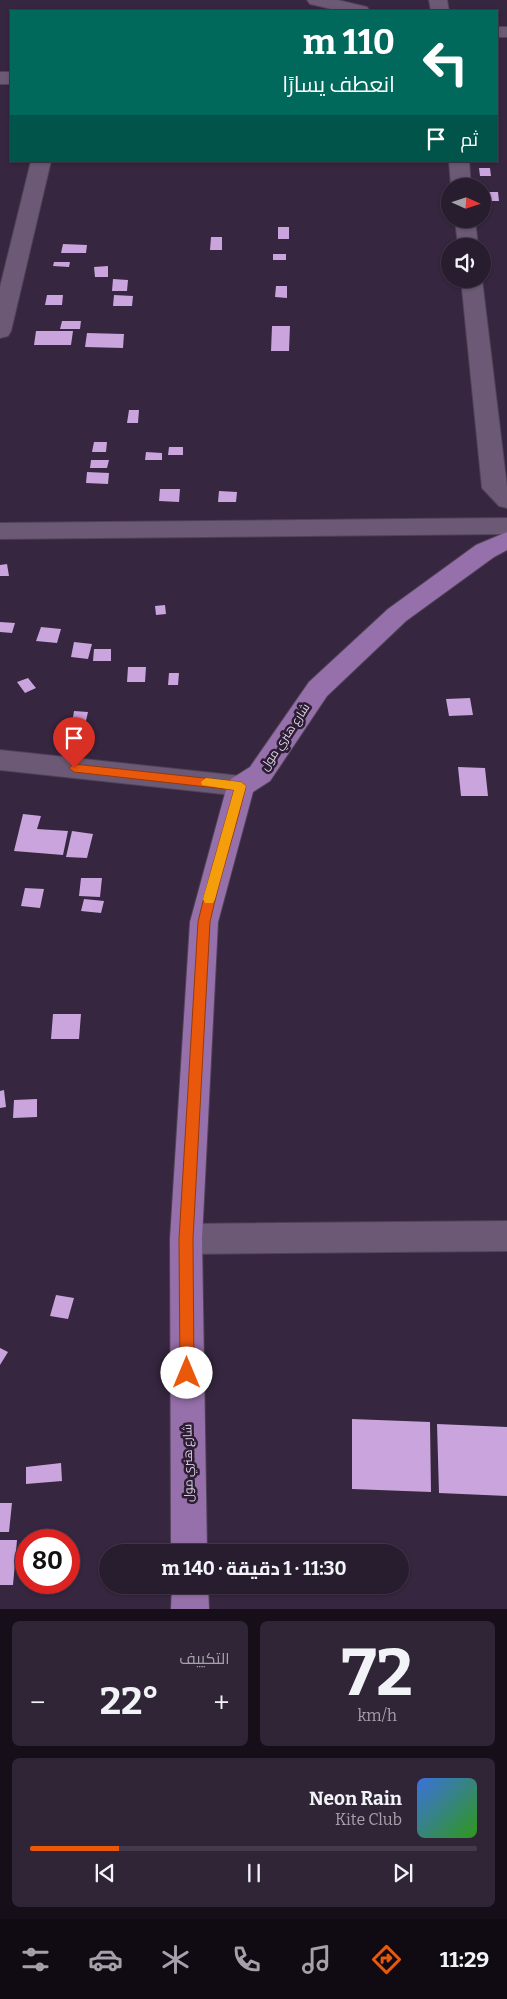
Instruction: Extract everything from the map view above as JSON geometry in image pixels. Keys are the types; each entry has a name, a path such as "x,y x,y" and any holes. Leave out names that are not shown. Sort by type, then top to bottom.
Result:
{"highway":[{"name":"شارع هنري مول","path":"189,1544 186,1239 204,922 213,882 224,851 241,786 260,774 278,744 318,689 372,638 397,615 436,586 507,540"},
{"path":"190,1594 190,1609"}],"street":[{"path":"316,0 356,10"},
{"path":"0,331 2,306 41,162"},
{"path":"459,162 461,178"},
{"path":"472,288 494,488 507,500"},
{"path":"0,531 507,526"},
{"path":"0,760 241,786"},
{"path":"186,1239 507,1236"}],"building":[{"path":"479,168 490,168 491,176 480,176"},
{"path":"491,192 498,192 499,201 491,201"},
{"path":"278,227 289,227 289,239 278,239"},
{"path":"211,237 222,237 222,250 210,250"},
{"path":"63,244 87,245 86,253 61,253"},
{"path":"273,254 286,254 286,260 273,260"},
{"path":"54,262 70,262 69,267 53,266"},
{"path":"108,266 108,277 95,277 94,267"},
{"path":"113,279 128,280 127,291 112,291"},
{"path":"276,286 287,286 287,298 275,297"},
{"path":"47,295 63,295 62,305 45,305"},
{"path":"114,295 133,296 132,306 113,306"},
{"path":"62,321 81,321 80,329 60,329"},
{"path":"272,326 290,326 289,351 271,351"},
{"path":"36,331 73,331 71,345 34,345"},
{"path":"87,333 124,334 123,348 85,347"},
{"path":"129,410 139,410 138,423 127,423"},
{"path":"94,442 107,442 106,452 92,452"},
{"path":"169,447 183,447 183,455 168,455"},
{"path":"146,452 162,453 162,460 145,460"},
{"path":"91,460 109,460 107,468 90,468"},
{"path":"87,472 109,473 108,484 86,483"},
{"path":"160,489 180,489 179,502 159,501"},
{"path":"219,491 237,492 236,502 218,502"},
{"path":"7,564 9,576 0,576 0,565"},
{"path":"165,605 166,614 156,615 155,606"},
{"path":"0,622 15,623 12,633 0,632"},
{"path":"41,627 61,629 57,643 36,641"},
{"path":"74,642 92,644 88,659 71,657"},
{"path":"94,649 111,649 111,661 93,661"},
{"path":"128,667 146,667 145,682 127,682"},
{"path":"169,673 179,673 178,685 168,685"},
{"path":"28,678 36,688 25,693 17,682"},
{"path":"470,698 473,715 449,716 446,699"},
{"path":"74,711 88,712 85,725 72,724"},
{"path":"70,725 82,726 80,736 67,735"},
{"path":"458,767 485,768 488,796 461,796"},
{"path":"23,814 41,816 37,829 68,831 63,855 14,851"},
{"path":"72,831 93,834 87,858 66,857"},
{"path":"81,878 102,878 100,897 79,896"},
{"path":"25,888 44,889 40,908 21,906"},
{"path":"84,899 104,901 101,913 81,911"},
{"path":"53,1014 81,1014 79,1039 51,1039"},
{"path":"4,1090 6,1107 0,1108 0,1091"},
{"path":"37,1099 37,1117 13,1118 14,1100"},
{"path":"56,1295 74,1298 68,1319 50,1316"},
{"path":"0,1348 8,1352 0,1365"},
{"path":"352,1419 430,1422 431,1492 352,1489"},
{"path":"437,1424 507,1427 507,1496 439,1493"},
{"path":"61,1463 62,1481 26,1484 26,1467"},
{"path":"0,1503 12,1503 9,1532 0,1532"},
{"path":"0,1540 15,1540 13,1585 0,1585"}],"slow traffic":[{"path":"206,782 241,786 209,899"}],"route":[{"path":"74,768 241,786 224,851 213,882 204,922 186,1239 187,1373"}]}
